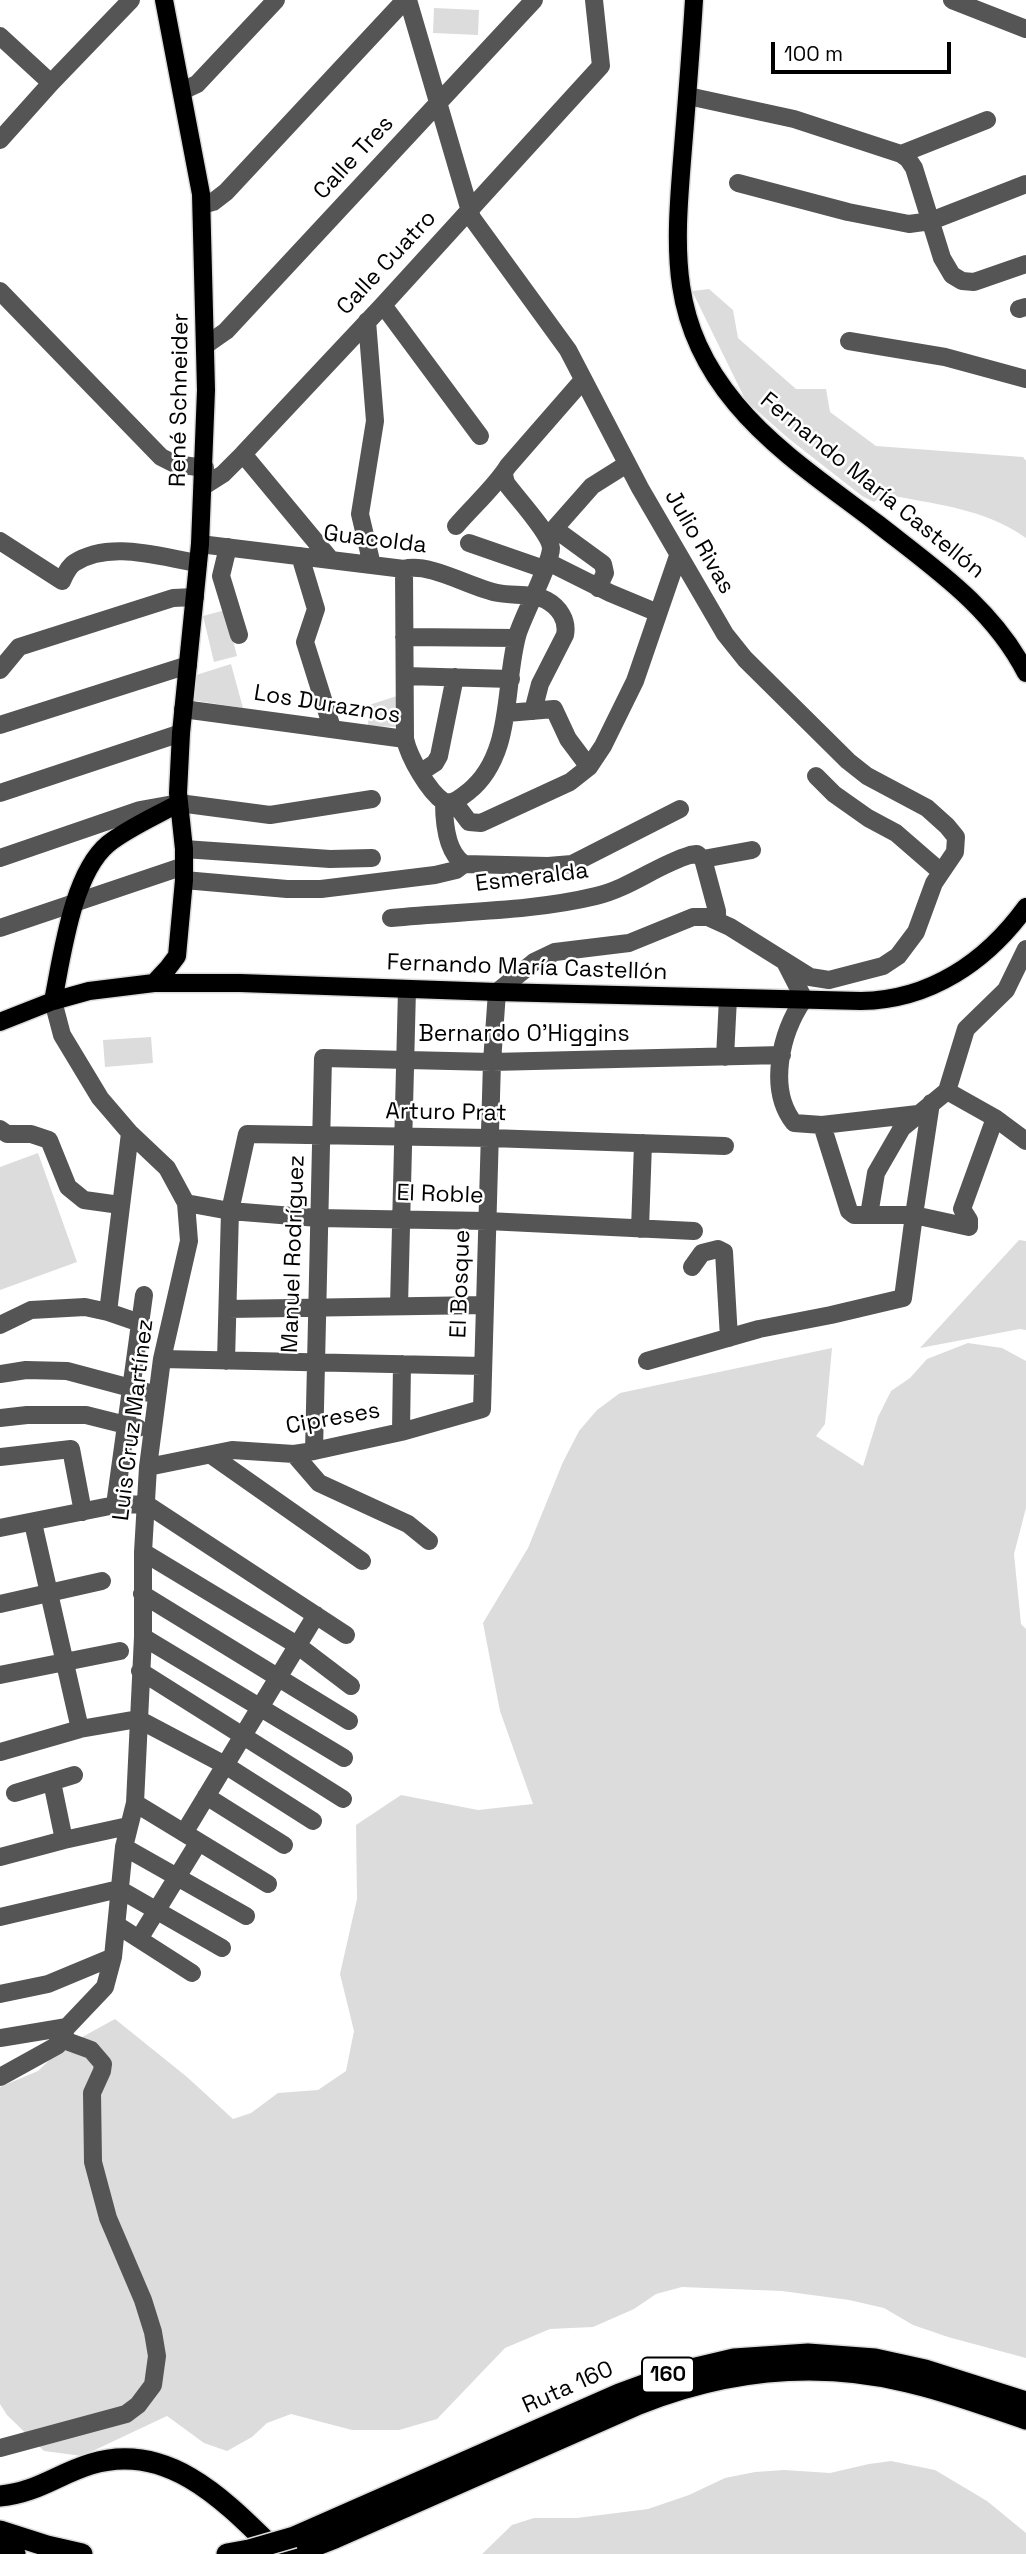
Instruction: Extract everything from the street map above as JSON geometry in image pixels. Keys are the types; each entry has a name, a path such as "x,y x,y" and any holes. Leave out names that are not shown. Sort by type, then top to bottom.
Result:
{"highway":[{"name":"Ruta 160","path":"297,2547 619,2394 659,2378 714,2363 785,2354 859,2357 925,2370 1026,2402"},
{"name":"Ruta 160","path":"227,2554 249,2550 339,2546 620,2412 679,2389 731,2377 798,2370 874,2375 928,2387 1026,2419"},
{"path":"0,2496 37,2488 101,2461 126,2459 155,2462 184,2473 205,2487 236,2512 279,2554"},
{"path":"0,2532 82,2554"},
{"path":"0,2549 15,2554"}],"main road":[{"name":"René Schneider","path":"164,0 203,205 206,345 200,544 181,733 179,803 184,865 177,956"},
{"name":"Fernando María Castellón","path":"694,0 677,257 680,286 693,336 704,358 736,404 766,435 974,601 1002,633 1026,673"},
{"path":"53,1001 74,904 102,850 179,803"},
{"name":"Fernando María Castellón","path":"0,1022 53,1001 106,988 154,983 199,982 727,998 887,999 935,986 964,968 991,946 1026,907"},
{"path":"154,983 177,956 199,982"}],"street":[{"path":"0,140 131,0"},
{"path":"182,91 197,84 276,0"},
{"path":"203,205 213,202 226,192 407,0"},
{"name":"Julio Rivas","path":"407,0 468,211 481,233 568,350 627,464 725,634 755,669 848,761 867,776 927,808 944,822 956,838 955,852 941,872"},
{"name":"Calle Tres","path":"206,345 226,331 534,0"},
{"name":"Calle Cuatro","path":"204,477 223,474 243,454 601,66 594,0"},
{"path":"952,0 1026,29"},
{"path":"0,36 51,83"},
{"path":"688,96 794,119 901,154 914,168 945,265 952,275 962,281 974,282 1026,264"},
{"path":"901,154 987,120"},
{"path":"738,183 877,218 909,223 931,221 1026,184"},
{"path":"0,292 156,452 204,477"},
{"path":"383,305 480,436"},
{"path":"367,321 375,421 360,520 372,565"},
{"path":"849,341 946,357 1026,379"},
{"path":"456,526 504,475 508,466 583,380"},
{"path":"243,454 331,560"},
{"path":"464,864 451,849 444,821 449,802 473,788 485,773 507,713 516,638 546,565 551,548 551,533 592,486 627,464"},
{"path":"504,475 506,483 551,533 603,564 605,573 598,588"},
{"path":"0,541 62,581 76,562 113,551 198,563"},
{"path":"469,543 546,565 658,613"},
{"name":"Guacolda","path":"200,544 404,569 419,567 493,592 543,599 555,607 567,628 540,684 533,710"},
{"path":"228,547 221,576 239,635"},
{"path":"300,556 316,610 305,642 332,728"},
{"path":"507,713 554,709 568,739 589,767 603,746 635,681 678,556"},
{"path":"404,569 405,738"},
{"path":"0,670 19,647 173,598 195,597"},
{"path":"404,637 516,638"},
{"path":"0,725 188,665"},
{"path":"405,676 511,679"},
{"path":"421,772 439,757 455,677"},
{"name":"Los Duraznos","path":"183,709 405,738 409,755 438,797 449,802 469,822 481,823 570,782 589,767"},
{"path":"0,793 181,733"},
{"path":"497,992 547,954 629,943 693,917 717,920 804,974 821,980 859,974 892,962 916,932 931,889 941,872 896,833 868,818 834,794 816,776"},
{"path":"0,858 139,810 179,803 263,815 372,799"},
{"path":"184,865 287,889 321,889 435,875 456,870 464,864 572,864 680,810"},
{"name":"Esmeralda","path":"391,918 536,906 585,899 618,889 684,857 697,855 703,859 752,850"},
{"path":"0,928 184,865 372,858"},
{"path":"703,859 717,920"},
{"path":"869,1215 876,1173 902,1128 947,1091 966,1029 1006,990 1026,949"},
{"path":"784,960 804,999 787,1027 782,1055 780,1081 788,1115 794,1123 822,1125 925,1108"},
{"path":"400,1306 407,989"},
{"name":"El Bosque","path":"482,1409 492,1062 497,992"},
{"path":"725,1057 727,998"},
{"name":"Luis Cruz Martínez","path":"0,2077 52,2050 105,1987 113,1957 124,1847 135,1803 148,1467 162,1359 189,1241 186,1203 167,1168 130,1133 100,1098 62,1035 53,1001"},
{"name":"Bernardo O'Higgins","path":"323,1058 492,1062 782,1055"},
{"name":"Manuel Rodríguez","path":"314,1451 323,1058"},
{"path":"947,1091 995,1118 1026,1141"},
{"path":"647,1362 729,1338 903,1298 925,1108"},
{"path":"822,1125 849,1211 854,1215 959,1217 995,1118"},
{"path":"0,1129 8,1134 31,1134 49,1140 68,1187 84,1200 120,1205"},
{"path":"108,1312 130,1133"},
{"name":"Arturo Prat","path":"230,1210 247,1134 725,1146"},
{"path":"640,1229 643,1143"},
{"name":"El Roble","path":"186,1203 318,1218 401,1218 694,1231"},
{"path":"226,1361 230,1210"},
{"path":"692,1267 702,1254 718,1249 724,1252 729,1338"},
{"path":"115,1505 144,1295"},
{"path":"228,1308 485,1305"},
{"path":"0,1325 31,1310 85,1307 140,1323"},
{"path":"162,1359 483,1366"},
{"path":"401,1432 402,1364"},
{"path":"0,1374 26,1370 67,1371 157,1395"},
{"name":"Cipreses","path":"148,1467 232,1450 294,1454 314,1451 401,1432 482,1409"},
{"path":"0,1418 86,1415 153,1431"},
{"path":"0,1457 71,1449 83,1512"},
{"path":"294,1454 319,1483 408,1524 429,1541"},
{"path":"211,1455 362,1561"},
{"path":"0,1528 115,1505 146,1504 345,1635"},
{"path":"33,1523 80,1729"},
{"path":"143,1552 297,1645 351,1686"},
{"path":"0,1604 102,1581"},
{"path":"142,1594 349,1721"},
{"path":"139,1940 177,1876 206,1797 316,1615"},
{"path":"143,1637 344,1758"},
{"path":"0,1675 120,1651"},
{"path":"141,1671 343,1799"},
{"path":"0,1752 80,1729 138,1719 225,1765 313,1821"},
{"path":"15,1793 74,1775"},
{"path":"52,1782 64,1840"},
{"path":"206,1797 284,1845"},
{"path":"135,1803 268,1884"},
{"path":"0,1857 128,1826"},
{"path":"124,1847 246,1916"},
{"path":"0,1917 119,1889 222,1948"},
{"path":"117,1925 192,1973"},
{"path":"0,1994 48,1984 113,1957"},
{"path":"0,2038 64,2033 91,2050 103,2064 92,2093 93,2162 108,2218 150,2321 157,2356 156,2373 147,2396 126,2414 0,2448"}],"shaded area":[{"path":"434,8 479,10 478,35 433,33"},
{"path":"709,289 733,310 738,338 796,389 826,389 830,412 876,446 1023,457 1026,461 1026,538 993,520 958,508 884,494 874,502 862,496 788,438 746,401 692,291"},
{"path":"225,610 237,656 214,662 203,616"},
{"path":"231,664 243,708 191,700 193,676"},
{"path":"400,695 399,727 368,726 369,705"},
{"path":"151,1037 153,1063 105,1067 103,1040"},
{"path":"38,1153 77,1262 0,1290 0,1167"},
{"path":"1019,1240 1026,1241 1026,1330 920,1348"},
{"path":"968,1343 1002,1348 1026,1361 1026,1508 1014,1554 1021,1624 1026,1629 1026,2358 948,2337 913,2325 884,2308 849,2300 782,2291 682,2287 656,2294 634,2309 593,2327 550,2329 505,2348 437,2419 399,2430 352,2430 291,2414 267,2423 252,2437 227,2451 204,2443 167,2416 82,2456 44,2451 7,2415 0,2404 0,2087 38,2071 62,2048 115,2019 187,2077 233,2119 251,2113 278,2093 318,2090 346,2071 354,2031 340,1974 357,1899 356,1825 401,1795 478,1810 533,1804 500,1711 483,1623 528,1548 563,1462 579,1431 597,1410 620,1393 832,1348 825,1424 816,1436 863,1466 878,1417 891,1391 910,1378 927,1359"},
{"path":"891,2461 935,2470 987,2501 1026,2533 1026,2554 482,2554 512,2525 534,2518 577,2518 648,2509 689,2495 725,2478 755,2472 784,2470 830,2473"}]}
